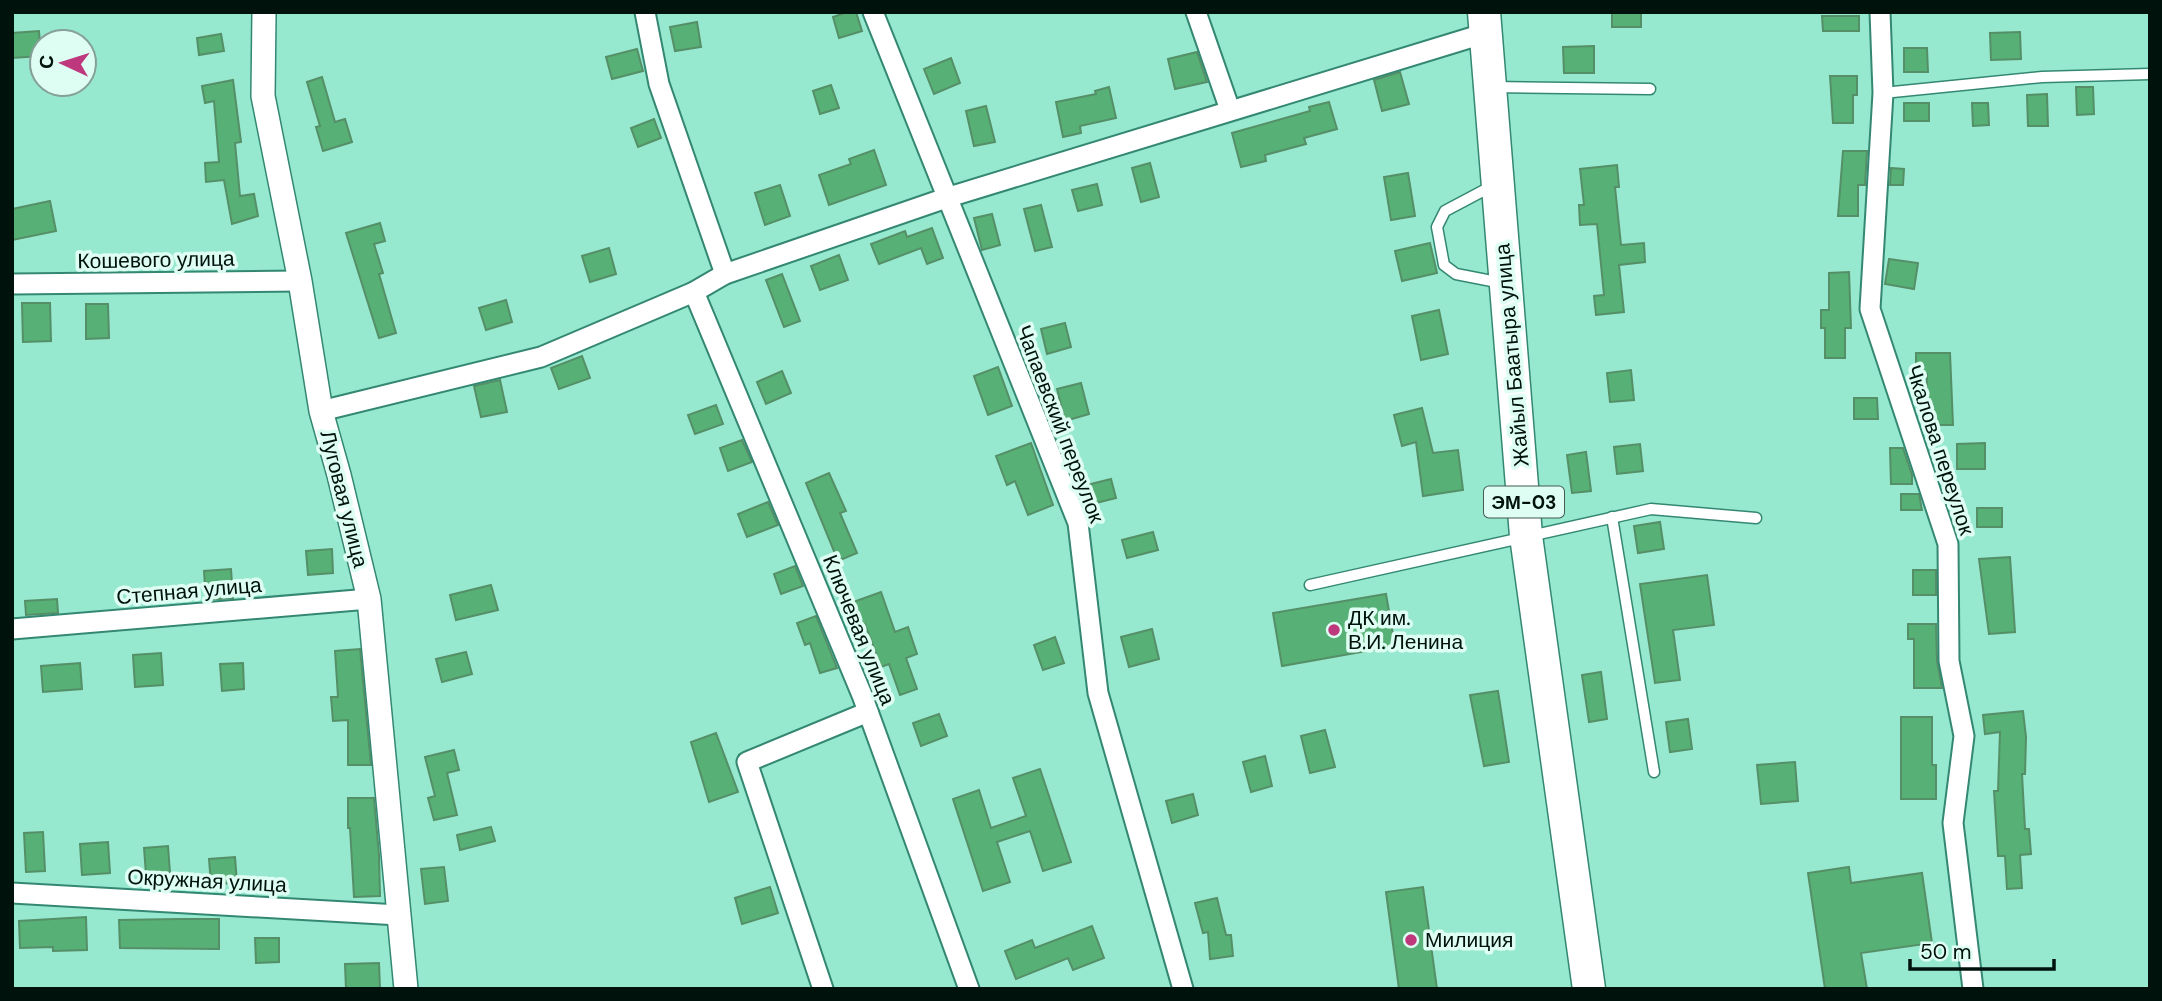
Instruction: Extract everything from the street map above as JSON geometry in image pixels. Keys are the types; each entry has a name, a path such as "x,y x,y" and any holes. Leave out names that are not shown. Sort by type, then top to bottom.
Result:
{"highway":[{"name":"Жайыл Баатыра улица","path":"1485,23 1526,536 1589,989"}],"street":[{"name":"Луговая улица","path":"264,12 263,96 300,281 321,411 369,599 406,989"},
{"path":"646,12 659,84 725,274"},
{"name":"Чапаевский переулок","path":"873,12 1078,523 1098,693 1183,989"},
{"path":"1196,12 1230,110"},
{"name":"Чкалова переулок","path":"1880,12 1883,93 1870,309 1948,544 1949,661 1964,736 1953,823 1973,989"},
{"path":"321,411 541,357 694,292 725,274 948,197 1230,110 1485,23"},
{"name":"Кошевого улица","path":"12,284 300,281"},
{"name":"Ключевая улица","path":"694,292 868,712 970,989"},
{"name":"Степная улица","path":"12,629 369,599"},
{"path":"823,989 747,762 868,712"},
{"name":"Окружная улица","path":"12,893 398,915"}],"lane":[{"path":"1883,93 2042,77 2150,74"},
{"path":"1490,87 1650,89"},
{"path":"1498,183 1445,211 1437,227 1444,265 1456,274 1506,284"},
{"path":"1310,585 1651,509 1756,518"},
{"path":"1612,517 1654,772"}],"building":[{"path":"856,12 862,31 839,38 833,17"},
{"path":"1612,12 1641,12 1641,27 1612,27"},
{"path":"1822,16 1859,16 1859,31 1823,31"},
{"path":"697,22 701,47 675,51 670,27"},
{"path":"28,32 28,57 12,58 12,33"},
{"path":"2020,32 2021,59 1991,60 1990,33"},
{"path":"221,34 224,51 199,55 197,38"},
{"path":"1594,46 1594,73 1564,73 1563,47"},
{"path":"1904,48 1927,48 1928,72 1904,72"},
{"path":"637,49 643,71 612,79 606,57"},
{"path":"1197,52 1207,82 1175,89 1168,59"},
{"path":"951,58 960,83 934,94 924,69"},
{"path":"1400,72 1409,104 1382,111 1374,80"},
{"path":"1830,76 1857,76 1857,95 1853,95 1853,123 1833,123"},
{"path":"322,77 335,122 345,119 352,142 323,151 316,127 320,126 307,82"},
{"path":"233,80 241,142 235,143 240,196 254,194 258,216 232,224 224,180 206,182 205,163 219,162 214,101 205,103 202,86"},
{"path":"831,85 839,108 820,114 813,91"},
{"path":"1109,87 1116,118 1080,126 1081,133 1063,137 1056,102 1096,94 1095,91"},
{"path":"2076,87 2093,87 2094,114 2077,115"},
{"path":"2047,94 2048,126 2028,126 2027,95"},
{"path":"1329,102 1337,129 1304,138 1306,144 1265,155 1266,161 1241,167 1232,133 1310,111 1309,107"},
{"path":"1904,103 1929,103 1929,121 1904,121"},
{"path":"1972,103 1988,103 1989,125 1973,126"},
{"path":"986,106 995,142 974,146 966,111"},
{"path":"654,119 661,138 638,147 631,128"},
{"path":"874,150 886,185 829,205 819,175 851,164 849,159"},
{"path":"1843,151 1867,151 1865,185 1858,185 1858,216 1838,216"},
{"path":"1150,163 1159,197 1141,202 1132,168"},
{"path":"1617,165 1619,187 1615,187 1621,245 1644,243 1645,262 1619,265 1624,312 1596,315 1594,296 1604,295 1597,224 1580,225 1579,205 1584,205 1580,169"},
{"path":"1891,168 1904,169 1903,185 1890,185"},
{"path":"1408,173 1415,216 1391,220 1384,177"},
{"path":"1097,184 1102,205 1078,211 1072,190"},
{"path":"780,185 790,216 765,225 755,193"},
{"path":"50,201 56,231 12,240 12,209"},
{"path":"1041,205 1052,247 1035,251 1024,209"},
{"path":"992,214 1000,245 982,250 974,218"},
{"path":"380,223 385,241 374,244 383,273 379,274 396,333 379,338 346,233"},
{"path":"932,228 943,258 927,264 921,248 879,264 871,244 905,231 907,237"},
{"path":"1430,243 1437,273 1402,281 1395,251"},
{"path":"609,248 616,274 590,282 582,256"},
{"path":"839,255 848,280 820,290 811,266"},
{"path":"1889,259 1918,263 1914,289 1885,284"},
{"path":"1849,272 1851,328 1845,328 1845,358 1825,358 1825,328 1821,328 1821,310 1829,310 1829,273"},
{"path":"782,274 800,321 784,327 766,280"},
{"path":"506,300 512,322 486,330 479,308"},
{"path":"22,303 50,303 51,341 23,342"},
{"path":"86,304 108,304 109,338 86,339"},
{"path":"1439,310 1448,354 1421,360 1412,316"},
{"path":"1065,323 1071,347 1047,354 1041,329"},
{"path":"1916,353 1950,353 1953,425 1926,425 1927,374 1916,374"},
{"path":"582,356 590,378 559,389 551,368"},
{"path":"998,367 1012,406 988,415 974,376"},
{"path":"1631,370 1634,400 1610,402 1607,373"},
{"path":"782,371 791,393 766,404 757,382"},
{"path":"500,380 507,412 481,417 474,386"},
{"path":"1081,383 1089,414 1065,421 1057,389"},
{"path":"1854,398 1877,398 1878,419 1854,419"},
{"path":"716,405 723,424 695,434 688,415"},
{"path":"1422,408 1433,453 1458,450 1463,490 1423,496 1416,442 1402,446 1394,415"},
{"path":"742,440 752,462 728,471 720,448"},
{"path":"1031,443 1053,505 1028,515 1015,481 1007,485 996,456"},
{"path":"1985,443 1985,469 1957,469 1957,444"},
{"path":"1640,444 1643,471 1617,474 1614,447"},
{"path":"1890,448 1903,448 1912,475 1912,484 1891,484"},
{"path":"1586,452 1591,491 1572,493 1567,455"},
{"path":"829,473 846,511 840,513 857,553 838,561 806,483"},
{"path":"1111,479 1116,498 1092,504 1087,485"},
{"path":"1901,494 1919,494 1922,510 1901,510"},
{"path":"768,502 778,525 747,537 738,514"},
{"path":"1977,508 2002,508 2002,527 1977,527"},
{"path":"1660,522 1664,549 1638,553 1634,526"},
{"path":"1153,532 1158,550 1127,558 1122,540"},
{"path":"332,549 333,573 308,575 306,551"},
{"path":"2010,557 2015,632 1989,634 1979,559"},
{"path":"795,566 803,586 781,594 774,574"},
{"path":"231,569 233,598 206,600 204,571"},
{"path":"1913,570 1936,570 1936,595 1913,595"},
{"path":"1707,575 1714,625 1673,630 1680,680 1655,683 1640,584"},
{"path":"491,585 498,610 456,620 450,595"},
{"path":"881,592 895,632 908,627 917,654 906,658 917,689 900,695 889,664 881,667 865,624 862,625 853,602"},
{"name":"ДК им. В.И. Ленина","path":"1386,594 1395,646 1282,666 1273,613"},
{"path":"57,599 58,613 26,615 25,601"},
{"path":"816,616 837,668 820,673 810,643 805,645 797,623"},
{"path":"1908,624 1936,624 1937,661 1942,688 1914,688 1914,639 1908,639"},
{"path":"1152,629 1159,659 1129,667 1121,637"},
{"path":"1055,637 1064,663 1043,670 1034,645"},
{"path":"360,649 371,765 348,765 348,720 333,721 331,697 338,697 335,651"},
{"path":"466,652 472,674 442,682 436,659"},
{"path":"161,653 163,685 135,687 133,655"},
{"path":"80,663 82,689 43,692 41,666"},
{"path":"243,663 244,689 222,691 220,664"},
{"path":"1601,672 1607,719 1589,722 1582,675"},
{"path":"1498,691 1509,762 1484,766 1470,695"},
{"path":"2023,711 2026,737 2025,774 2022,774 2025,829 2029,829 2031,854 2020,855 2022,888 2007,889 2005,856 1998,856 1994,791 1998,791 2000,732 1985,734 1983,715"},
{"path":"939,714 947,736 921,746 913,723"},
{"path":"1901,717 1932,717 1932,765 1936,765 1936,799 1901,799"},
{"path":"1688,719 1692,749 1670,752 1666,722"},
{"path":"1325,730 1335,767 1310,773 1301,736"},
{"path":"716,733 738,792 709,802 691,742"},
{"path":"454,750 459,770 447,773 457,815 434,820 428,798 435,796 425,757"},
{"path":"1265,756 1272,786 1251,792 1243,762"},
{"path":"1795,762 1798,801 1761,804 1757,765"},
{"path":"1040,769 1071,862 1043,871 1030,831 997,842 1010,882 983,891 953,799 979,790 991,828 1026,816 1013,778"},
{"path":"1193,794 1198,815 1172,823 1166,801"},
{"path":"348,798 374,798 380,896 354,897"},
{"path":"491,827 495,841 460,850 457,835"},
{"path":"43,832 45,871 26,872 24,833"},
{"path":"108,842 110,873 82,875 80,844"},
{"path":"168,846 170,873 146,874 144,848"},
{"path":"235,857 237,883 211,884 209,859"},
{"path":"444,867 448,901 425,904 421,869"},
{"path":"1849,867 1851,883 1922,873 1932,943 1861,953 1867,989 1825,989 1808,873"},
{"path":"770,887 778,913 742,924 735,898"},
{"name":"Милиция","path":"1423,887 1437,989 1399,989 1386,892"},
{"path":"1217,898 1226,935 1231,935 1233,956 1210,959 1208,932 1203,933 1195,903"},
{"path":"86,917 87,950 20,948 19,921"},
{"path":"219,919 219,949 120,948 119,920"},
{"path":"1092,926 1104,958 1073,970 1068,958 1016,979 1005,951 1032,940 1035,948"},
{"path":"255,938 279,938 279,962 256,963"},
{"path":"379,963 380,989 346,989 345,964"}],"place":[{"name":"ДК им. В.И. Ленина","path":"1334,630"},
{"name":"Милиция","path":"1411,940"}]}
